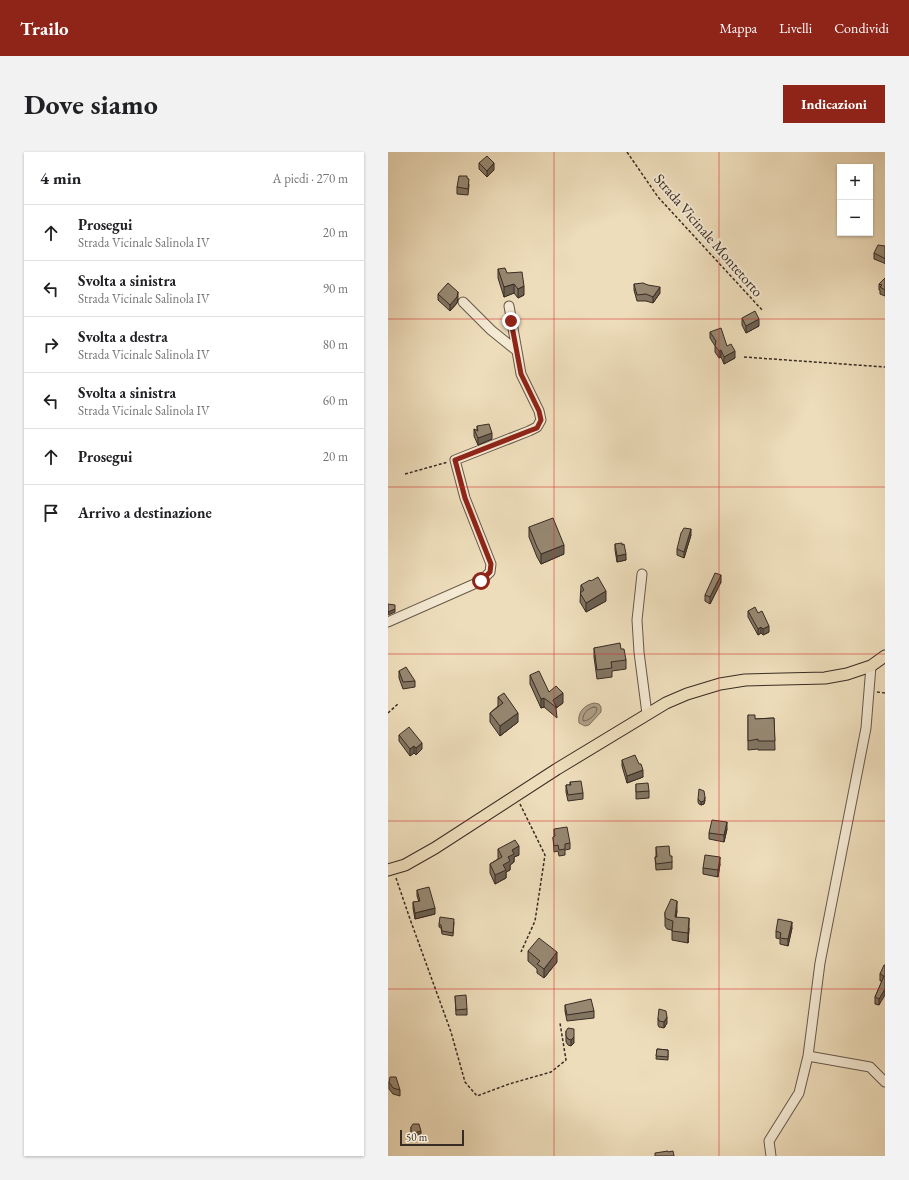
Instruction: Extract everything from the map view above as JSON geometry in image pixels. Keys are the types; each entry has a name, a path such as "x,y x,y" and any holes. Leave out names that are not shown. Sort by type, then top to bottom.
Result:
{"main road":[{"path":"392,869 405,865 435,848 515,795 666,703 687,694 720,684 745,680 825,678 847,674 871,666 885,656"}],"street":[{"path":"463,302 491,330 516,351"},
{"path":"388,622 481,581 490,572 491,564 465,498 455,460 537,428 541,420 539,411 521,374 509,306"},
{"path":"642,574 637,620 638,652 647,714"},
{"path":"771,1156 769,1141 799,1093 808,1056 820,963 866,728 871,666"},
{"path":"808,1056 870,1067 885,1082"}],"path":[{"name":"Strada Vicinale Montetorto","path":"627,152 658,197 762,311"},
{"path":"744,357 885,366"},
{"path":"405,474 455,460"},
{"path":"388,714 399,704"},
{"path":"515,795 545,855 535,921 521,952"},
{"path":"392,869 451,1032 465,1082 477,1096 509,1084 551,1072 566,1060 560,1023"}],"water":[{"path":"594,703 599,704 601,707 601,712 589,725 585,726 579,723 579,716 582,710"}],"building":[{"path":"487,156 494,163 487,171 479,163"},
{"path":"459,176 467,176 469,179 468,189 457,187"},
{"path":"878,245 885,246 885,259 874,253"},
{"path":"505,268 507,273 522,272 524,286 518,289 514,284 504,287 498,269"},
{"path":"885,278 885,290 880,287 882,285 879,284"},
{"path":"448,283 458,292 457,297 450,305 438,294"},
{"path":"643,283 660,287 653,297 646,294 637,295 634,284"},
{"path":"755,311 759,319 746,326 742,318"},
{"path":"721,328 727,346 731,344 735,351 724,357 721,350 719,351 715,346 716,341 710,332"},
{"path":"489,424 492,433 478,438 474,429 478,431 477,426"},
{"path":"553,518 564,545 541,554 529,527"},
{"path":"684,528 691,529 684,552 677,549 681,533"},
{"path":"622,543 622,545 624,544 626,554 617,556 615,544"},
{"path":"715,573 721,575 710,597 705,595"},
{"path":"598,577 606,591 586,603 580,593 584,590 581,585"},
{"path":"388,604 395,605 395,609 388,612"},
{"path":"755,607 758,613 762,611 769,626 763,629 761,627 758,629 748,611"},
{"path":"620,643 621,649 624,649 626,660 611,662 612,668 597,670 594,648"},
{"path":"406,667 415,681 403,682 399,671"},
{"path":"539,671 549,692 556,686 563,693 553,700 557,708 544,698 541,699 530,675"},
{"path":"504,693 518,713 500,726 490,713 503,703 498,697"},
{"path":"748,715 755,715 755,719 774,718 775,741 758,741 758,739 748,741"},
{"path":"409,727 422,743 416,748 414,746 410,749 399,735"},
{"path":"635,755 643,770 627,776 622,760"},
{"path":"581,781 583,793 568,795 566,785 571,785 570,782"},
{"path":"648,783 649,791 636,792 636,784"},
{"path":"699,789 704,791 705,797 704,801 701,802 698,799"},
{"path":"712,820 727,822 724,835 709,833"},
{"path":"567,827 570,843 565,844 565,849 559,850 558,845 554,846 554,829"},
{"path":"515,840 519,846 512,850 514,854 508,857 510,861 503,865 506,870 495,875 490,864 502,857 498,849"},
{"path":"669,846 672,862 656,864 656,847"},
{"path":"705,855 720,857 718,870 703,868"},
{"path":"429,887 435,908 415,913 413,902 420,901 417,890"},
{"path":"671,899 677,901 675,917 689,918 688,933 672,931 673,921 665,917 665,912"},
{"path":"440,917 454,919 453,933 442,931 441,925 439,924"},
{"path":"778,919 792,922 788,939 780,938 781,933 776,931"},
{"path":"539,938 557,952 544,969 537,964 540,961 528,951"},
{"path":"884,965 885,989 879,999 875,997 884,976 880,974"},
{"path":"466,995 467,1009 456,1010 455,996"},
{"path":"591,999 594,1011 567,1015 565,1005"},
{"path":"659,1009 666,1011 667,1017 664,1022 659,1021"},
{"path":"568,1028 574,1029 574,1037 571,1040 566,1036 566,1031"},
{"path":"657,1049 668,1050 668,1057 656,1056"},
{"path":"390,1077 396,1077 400,1090 393,1088 389,1082"},
{"path":"413,1124 419,1124 421,1131 414,1133 411,1132 411,1127"},
{"path":"673,1151 674,1156 655,1156 655,1153"}],"route":[{"path":"481,581 490,572 491,564 465,498 455,460 537,428 541,420 539,411 521,374 511,321"}]}
